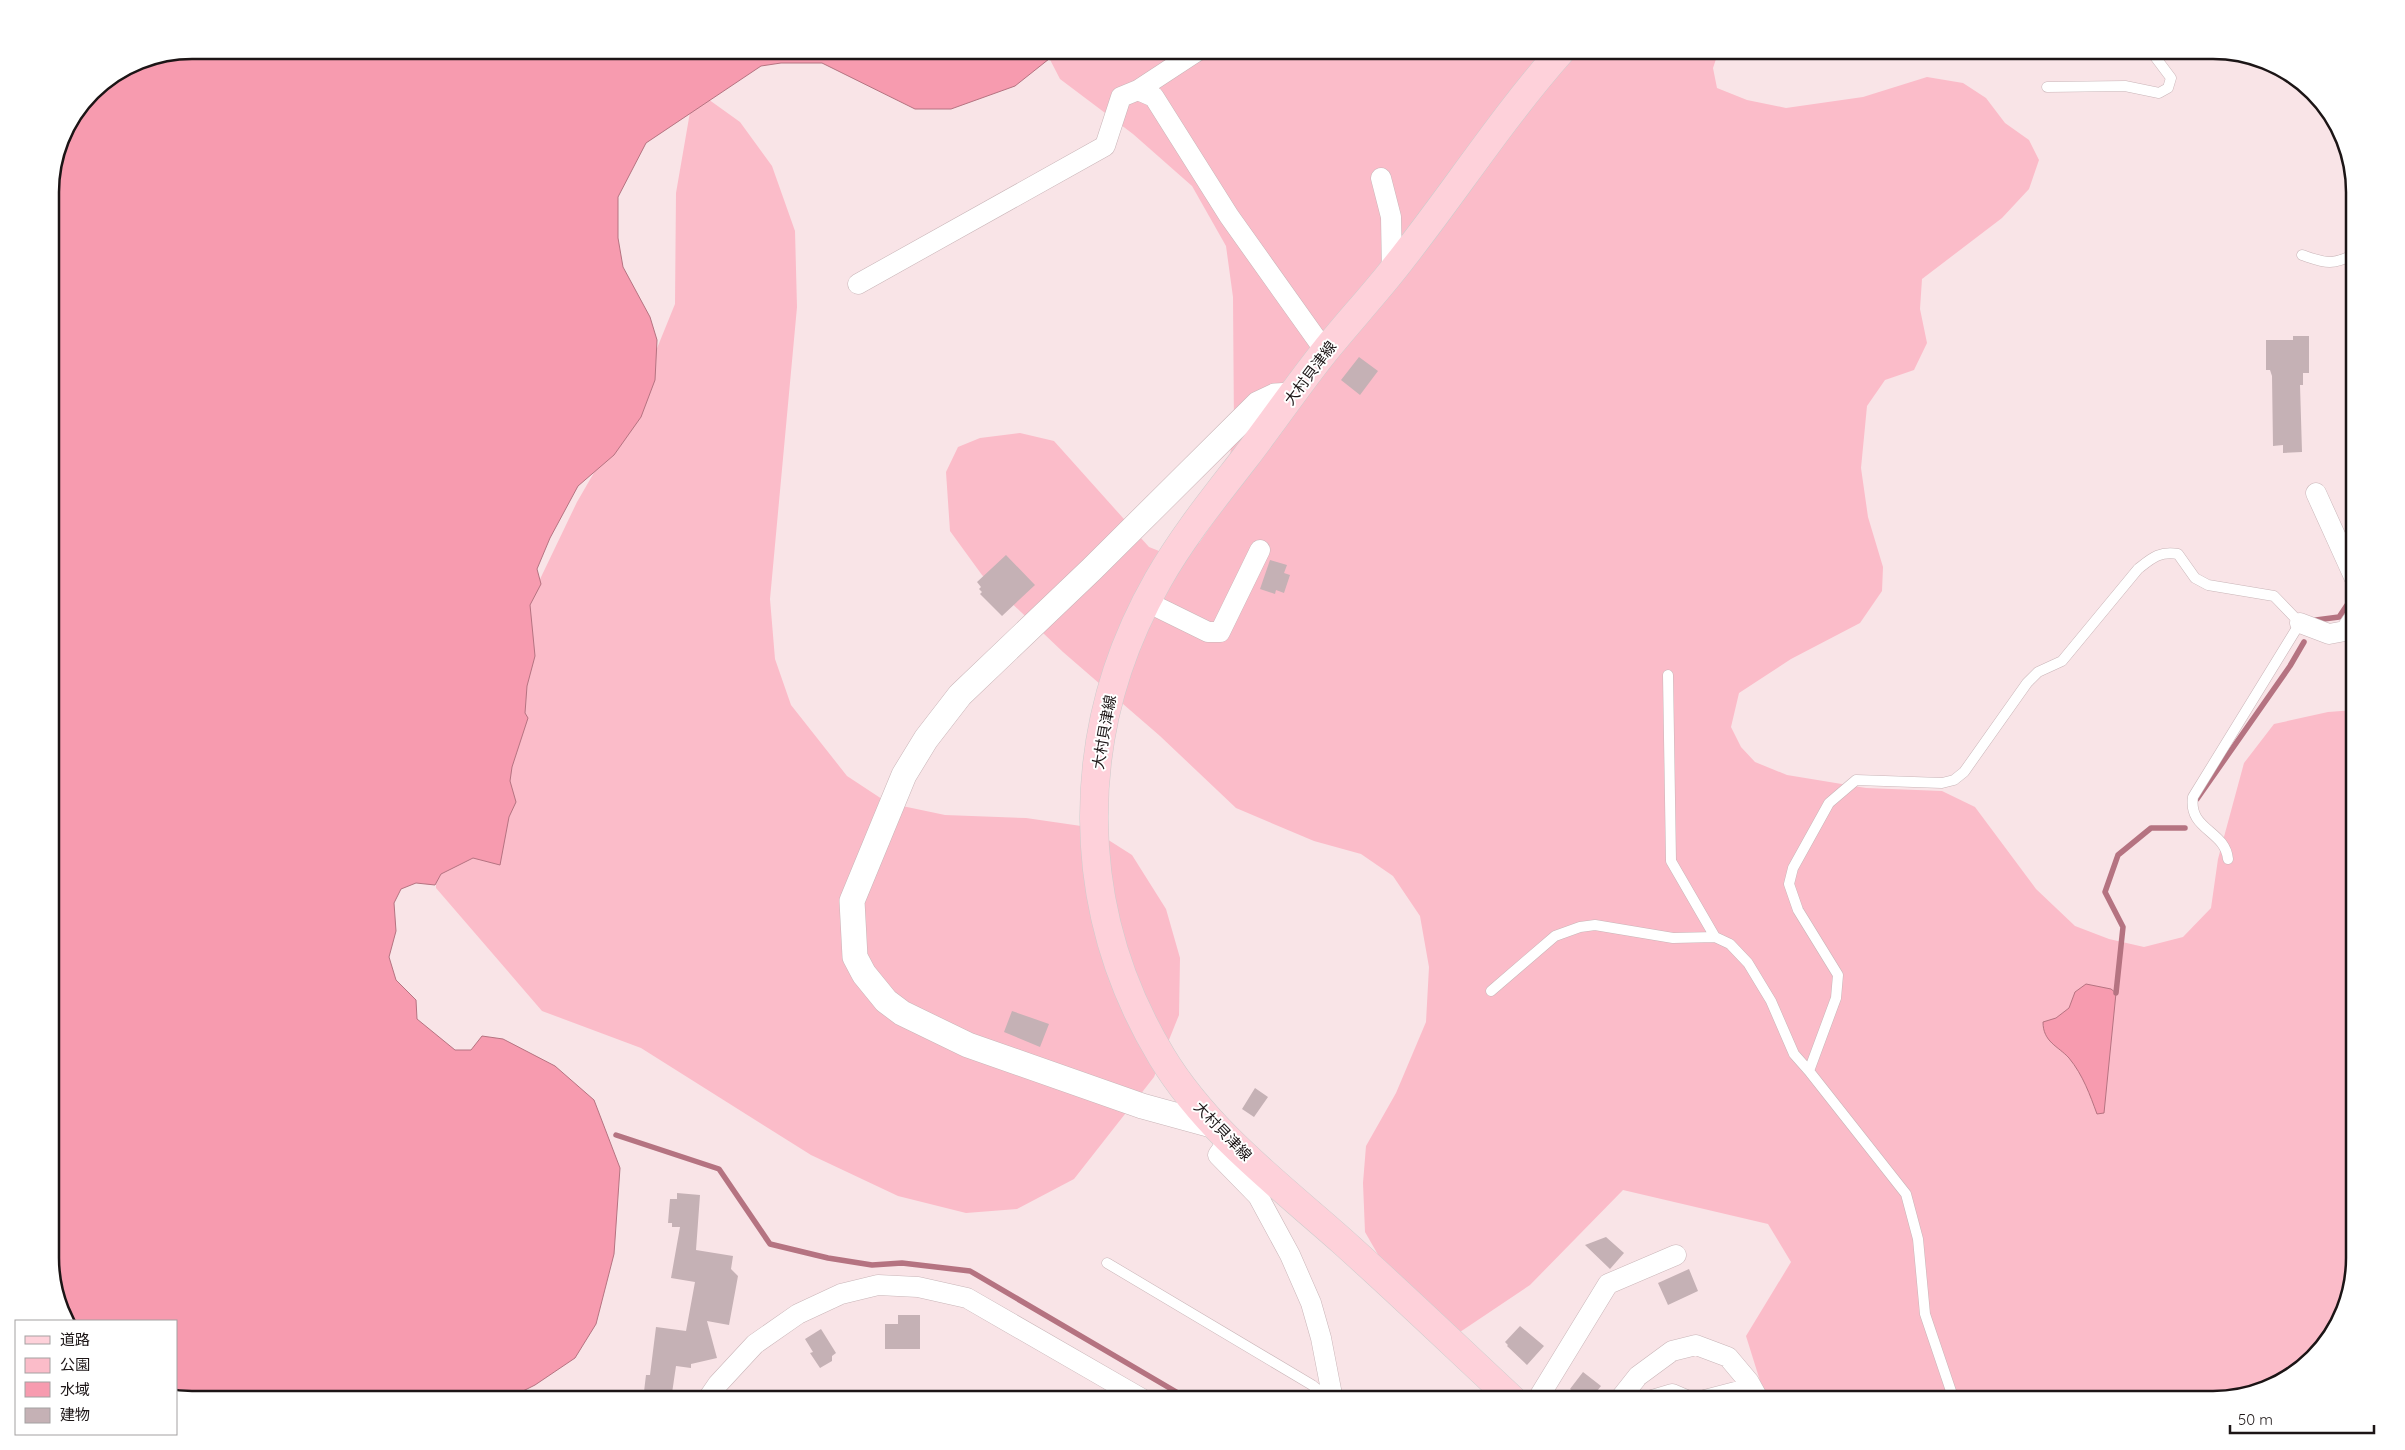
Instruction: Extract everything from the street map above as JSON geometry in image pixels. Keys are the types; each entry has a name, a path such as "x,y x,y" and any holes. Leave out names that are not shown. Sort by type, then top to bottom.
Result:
{"main road":[{"name":"大村貝津線","path":"1503,1391 1343,1242 1221,1133 1164,1059 1138,1012 1116,960 1102,903 1094,852 1095,790 1105,709 1126,644 1157,581 1193,523 1325,352 1392,272 1484,146 1555,59"}],"street":[{"path":"858,284 1105,146 1121,97 1138,90 1185,59"},
{"path":"1138,90 1154,97 1229,216 1325,352"},
{"path":"1381,178 1391,217 1392,272"},
{"path":"1292,395 1275,396 1258,404 1092,569 960,695 926,738 904,775 852,901 855,957 864,974 886,1001 902,1013 968,1045 1221,1133 1218,1156 1258,1196 1290,1255 1311,1303 1326,1356 1331,1391"},
{"path":"2316,493 2346,559"},
{"path":"1147,602 1208,632 1220,632 1260,550"},
{"path":"2300,623 2329,634 2346,630"},
{"path":"1543,1391 1608,1284 1676,1255"},
{"path":"713,1391 755,1344 798,1314 841,1294 878,1286 918,1287 967,1298 1128,1391"},
{"path":"1627,1391 1638,1376 1672,1351 1696,1345 1728,1357 1753,1391"}],"lane":[{"path":"2047,87 2125,86 2159,93 2168,88 2171,78 2157,59"},
{"path":"2302,256 2324,262 2338,262 2346,258"},
{"path":"1809,1071 1836,998 1838,975 1798,910 1789,884 1792,868 1829,803 1856,780 1942,783 1954,780 1964,772 2027,683 2038,672 2062,661 2138,570 2152,558 2166,552 2178,554 2195,578 2208,585 2274,596 2300,623 2193,797 2192,806 2195,818 2221,841 2227,850 2228,859"},
{"path":"1668,675 1671,860 1715,936"},
{"path":"1491,991 1555,936 1580,927 1595,925 1673,938 1715,936 1730,944 1748,963 1771,1001 1794,1054 1906,1194 1918,1239 1925,1314 1951,1391"},
{"path":"1107,1263 1320,1391"}],"green space":[{"path":"1050,59 1716,59 1713,68 1717,88 1747,100 1786,108 1863,97 1927,77 1963,83 1986,98 2005,123 2029,140 2039,160 2029,189 2002,218 1922,279 1920,309 1927,343 1914,370 1885,380 1867,406 1861,468 1868,517 1883,567 1882,591 1860,623 1791,659 1739,693 1731,727 1741,747 1755,762 1787,775 1866,788 1942,791 1975,807 2036,889 2075,926 2109,939 2144,947 2183,937 2211,908 2218,859 2244,763 2274,724 2328,712 2346,711 2345,1275 2336,1309 2319,1339 2307,1352 2294,1364 2264,1381 2230,1390 1763,1391 1746,1336 1791,1262 1768,1224 1623,1190 1530,1285 1460,1332 1392,1279 1365,1232 1363,1183 1366,1146 1396,1093 1426,1022 1429,967 1420,916 1393,876 1361,854 1314,841 1236,808 1160,736 1063,652 982,575 950,531 946,472 958,447 980,438 1020,433 1054,441 1149,547 1169,555 1199,543 1221,511 1234,430 1233,297 1226,246 1192,186 1133,134 1060,79"},
{"path":"694,89 740,122 772,166 795,231 797,307 770,599 775,659 791,705 847,776 888,803 945,815 1026,818 1088,827 1132,855 1166,909 1180,958 1179,1015 1154,1077 1074,1179 1017,1209 966,1213 898,1196 811,1155 641,1048 542,1011 436,888 436,830 495,673 577,502 636,400 675,304 676,193"}],"water":[{"path":"1049,59 1015,86 951,109 915,109 822,63 781,63 761,66 646,143 618,197 618,238 623,267 650,317 657,340 655,380 641,417 614,455 578,486 550,538 537,569 541,584 530,605 535,656 527,686 525,713 528,718 512,767 510,781 516,802 509,817 500,865 473,858 441,874 435,885 416,883 401,889 394,903 396,931 389,957 396,980 416,1000 417,1019 455,1050 471,1050 482,1036 503,1039 555,1066 594,1100 620,1168 614,1254 596,1324 575,1358 523,1391 178,1390 178,1320 74,1320 66,1301 59,1267 59,183 61,166 72,133 92,104 118,81 149,66 175,60"},
{"path":"2086,984 2111,989 2116,993 2104,1113 2097,1114 2086,1085 2078,1071 2069,1058 2048,1039 2043,1022 2056,1018 2069,1008 2075,992"}],"building":[{"path":"2293,336 2309,336 2309,373 2303,373 2303,385 2300,385 2302,452 2283,453 2283,445 2273,446 2272,376 2270,370 2266,370 2266,340 2293,340"},
{"path":"1359,357 1378,371 1360,395 1341,380"},
{"path":"1006,555 1035,585 1002,616 980,594 982,592 979,589 981,587 977,582"},
{"path":"1270,560 1287,565 1284,573 1290,575 1284,593 1276,590 1275,594 1260,589"},
{"path":"1012,1011 1049,1024 1040,1047 1004,1032"},
{"path":"1255,1088 1268,1097 1254,1117 1242,1109"},
{"path":"677,1193 700,1195 696,1250 733,1256 731,1269 738,1276 729,1325 707,1321 717,1358 691,1364 691,1368 676,1366 672,1391 644,1391 646,1375 650,1375 656,1327 686,1331 695,1282 671,1278 680,1227 672,1227 672,1223 668,1223 670,1199 677,1199"},
{"path":"1606,1237 1624,1253 1610,1269 1585,1245"},
{"path":"1689,1269 1698,1291 1668,1305 1658,1283"},
{"path":"898,1315 920,1315 920,1349 885,1349 885,1324 898,1324"},
{"path":"1520,1326 1544,1346 1527,1365 1505,1342"},
{"path":"821,1329 836,1353 832,1356 832,1361 820,1368 810,1353 813,1352 805,1339"},
{"path":"1583,1372 1601,1386 1597,1391 1573,1391 1570,1389"}],"waterway":[{"path":"2316,620 2339,617 2346,606"},
{"path":"2197,799 2290,666 2304,642"},
{"path":"2116,993 2123,927 2105,892 2118,855 2151,828 2185,828"},
{"path":"616,1135 719,1169 770,1244 828,1258 872,1265 902,1263 970,1271 1175,1391"}]}
